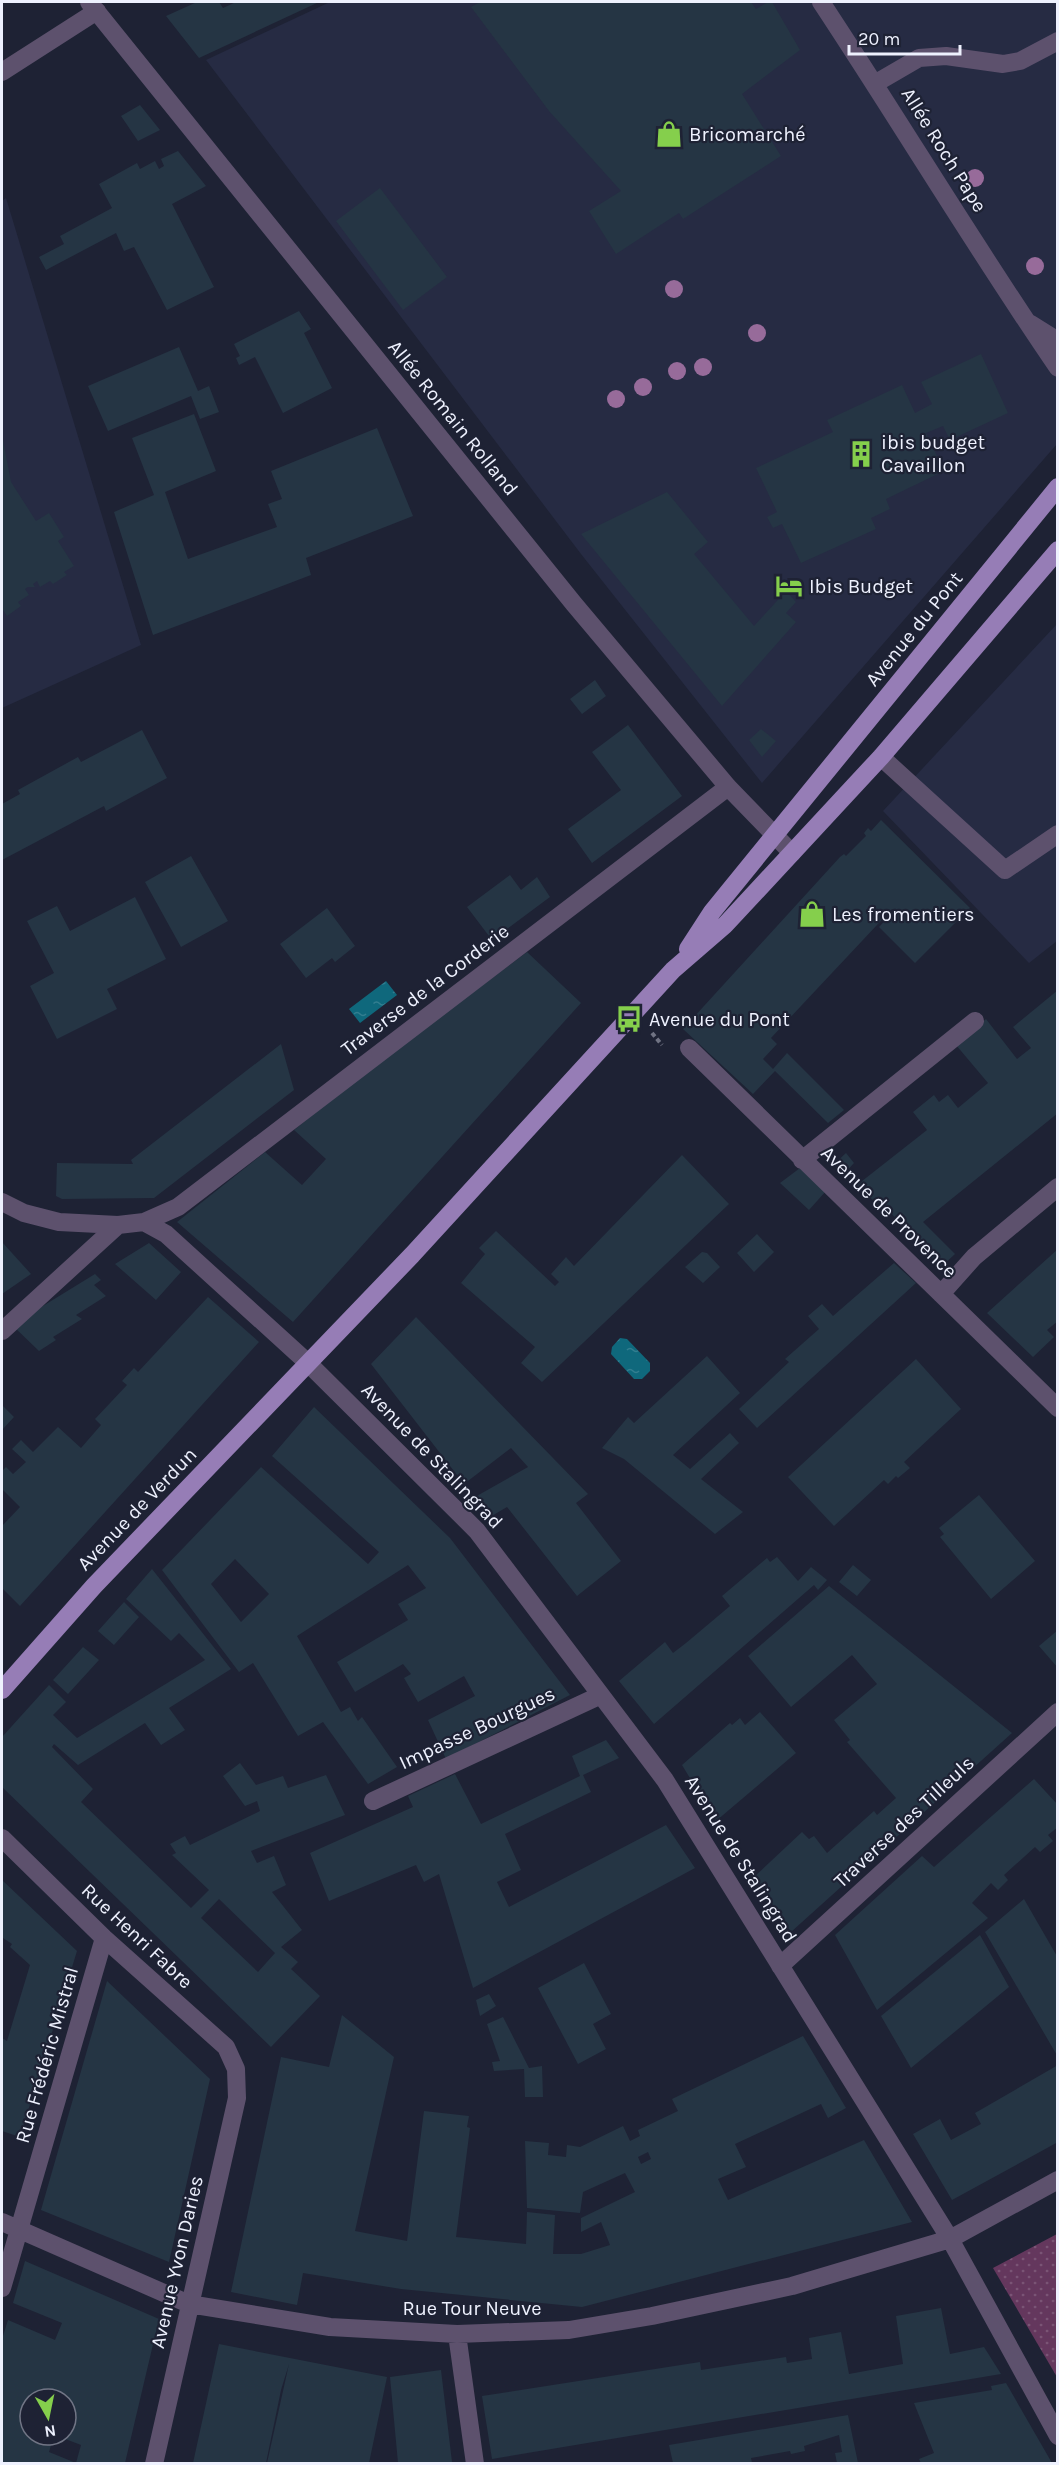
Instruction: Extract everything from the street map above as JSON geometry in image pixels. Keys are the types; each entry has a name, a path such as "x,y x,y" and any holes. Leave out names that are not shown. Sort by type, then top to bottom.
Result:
{"main road":[{"name":"Avenue du Pont","path":"673,970 712,912 1058,487"},
{"name":"Avenue du Pont","path":"308,1363 412,1255 673,970 725,925 881,757 1058,550"},
{"name":"Avenue de Verdun","path":"2,1690 94,1586 308,1363"}],"street":[{"name":"Allée Roch Pape","path":"821,2 876,83 930,175 1058,368"},
{"path":"2,72 93,6"},
{"name":"Allée Romain Rolland","path":"93,6 574,604 728,787 792,853"},
{"path":"876,83 919,58 946,56 1003,64 1020,61 1041,52 1058,41"},
{"name":"Allée Roch Pape","path":"1028,322 1058,340"},
{"path":"881,757 1005,870 1058,834"},
{"name":"Traverse de la Corderie","path":"2,1202 24,1213 59,1222 118,1225 144,1222 178,1207 728,787"},
{"path":"802,1160 975,1021"},
{"name":"Avenue de Provence","path":"689,1048 1058,1408"},
{"path":"941,1294 974,1257 1058,1187"},
{"name":"Avenue de Stalingrad","path":"144,1222 166,1234 308,1363 477,1531 665,1780 950,2239 1058,2436"},
{"path":"2,1331 118,1225"},
{"name":"Impasse Bourgues","path":"372,1801 601,1695"},
{"name":"Traverse des Tilleuls","path":"780,1966 1058,1712"},
{"name":"Rue Henri Fabre","path":"2,1838 104,1938 226,2047 236,2070"},
{"name":"Rue Frédéric Mistral","path":"2,2288 104,1938"},
{"name":"Avenue Yvon Daries","path":"154,2463 237,2098 236,2070"},
{"name":"Rue Tour Neuve","path":"2,2222 189,2304 330,2327 457,2334 569,2330 652,2316 792,2286 950,2239 1058,2180"},
{"path":"457,2334 475,2463"}],"shaded area":[{"path":"330,2 1057,2 1057,444 762,783 581,554 206,60"},
{"path":"6,198 141,645 2,708 2,201"},
{"path":"1057,624 1057,941 1029,963 883,811"},
{"path":"1057,2234 1057,2377 993,2268"}],"water":[{"path":"386,981 397,995 360,1023 349,1009"},
{"path":"620,1338 627,1339 650,1363 650,1371 642,1379 634,1379 611,1354 612,1347"}],"building":[{"path":"197,2 219,2 223,8 236,2 319,2 199,58 166,16"},
{"name":"Bricomarché","path":"480,2 751,2 756,9 772,2 800,50 742,94 781,156 683,219 679,213 616,254 589,211 621,191 549,111 471,7"},
{"path":"140,105 160,130 138,141 121,116"},
{"path":"178,151 206,186 172,204 214,287 167,310 134,247 124,251 116,233 46,270 39,257 64,244 60,236 112,208 99,184 137,163 140,169 155,161 159,169 164,166 161,159"},
{"path":"380,188 447,277 403,310 336,221"},
{"path":"299,311 311,329 304,333 332,388 283,413 255,357 239,365 236,358 240,356 234,344"},
{"path":"179,347 198,391 209,386 219,412 200,419 191,396 108,431 88,386"},
{"name":"ibis budget Cavaillon","path":"981,354 1008,413 950,440 943,426 926,433 944,471 886,499 890,509 871,518 876,529 801,563 782,524 773,528 767,517 777,512 756,468 833,432 827,420 902,385 915,413 932,404 921,382"},
{"path":"194,414 216,471 165,492 188,559 277,527 268,504 282,499 271,471 377,428 413,516 306,558 311,575 153,635 114,512 154,495 132,438"},
{"path":"2,435 11,482 36,521 49,513 64,537 58,541 74,566 64,572 67,575 53,584 50,581 40,587 37,581 33,584 35,587 25,589 29,595 18,602 21,606 7,616 2,611"},
{"path":"667,492 708,542 694,554 754,626 786,591 796,602 786,613 796,622 722,706 581,534"},
{"path":"595,680 606,696 582,714 570,699"},
{"path":"628,725 682,796 592,863 568,829 621,790 592,752"},
{"path":"761,729 776,741 762,757 749,740"},
{"path":"142,730 167,778 106,811 104,806 2,860 2,804 20,794 18,790 78,757 81,762"},
{"path":"881,820 970,908 915,963 879,927 894,911 892,909 771,1038 777,1044 763,1059 773,1069 787,1053 844,1110 828,1123 775,1071 753,1094 683,1029 840,857 844,854 846,856 866,836 864,833 868,828 871,831"},
{"path":"191,856 228,921 181,947 145,882"},
{"path":"510,875 521,890 537,877 550,897 492,940 467,907"},
{"path":"135,897 166,959 107,989 117,1009 57,1039 30,986 54,973 27,921 57,906 70,931"},
{"path":"327,908 355,946 335,962 332,958 306,978 280,944"},
{"path":"527,952 581,1003 293,1322 177,1222 265,1152 302,1185 326,1159 294,1130 366,1072"},
{"path":"1058,990 1058,1113 923,1222 955,1254 941,1267 912,1238 881,1201 877,1204 857,1185 927,1130 913,1112 934,1095 939,1102 948,1095 958,1108 988,1083 956,1045 986,1019 1017,1059 1031,1048 1013,1027"},
{"path":"281,1044 294,1090 154,1198 62,1199 56,1196 57,1163 133,1164 131,1160"},
{"path":"846,1153 854,1163 844,1174 833,1165"},
{"path":"682,1155 729,1204 542,1382 521,1363 535,1347 461,1283 485,1254 479,1248 496,1231 555,1286 559,1282 551,1274 566,1257 574,1266"},
{"path":"800,1168 826,1191 809,1210 780,1183"},
{"path":"757,1234 774,1252 754,1272 737,1253"},
{"path":"2,1242 31,1274 2,1294"},
{"path":"149,1243 181,1272 156,1300 115,1264"},
{"path":"1058,1249 1058,1321 1047,1330 1054,1337 1033,1357 987,1313"},
{"path":"702,1252 707,1253 720,1267 703,1283 685,1267"},
{"path":"894,1263 916,1283 757,1428 739,1409 789,1362 785,1359 819,1329 808,1316 822,1304 833,1316"},
{"path":"95,1274 101,1280 94,1285 106,1296 76,1315 82,1319 53,1337 56,1340 39,1351 12,1325"},
{"path":"208,1297 259,1342 20,1606 2,1588 2,1526 20,1507 2,1489 2,1471 6,1467 13,1474 26,1462 12,1449 21,1440 33,1452 58,1427 81,1448 101,1425 95,1419 127,1385 122,1381 134,1368 138,1372"},
{"path":"416,1317 588,1494 576,1503 621,1561 577,1596 507,1507 490,1517 475,1497 528,1467 511,1448 464,1484 371,1364"},
{"path":"707,1356 740,1393 673,1455 690,1469 730,1433 739,1443 701,1479 743,1512 715,1534 624,1459 602,1448 628,1417 634,1423"},
{"path":"916,1359 961,1409 904,1462 910,1468 888,1484 884,1480 834,1526 788,1477"},
{"path":"2,1405 14,1417 2,1430"},
{"path":"314,1407 450,1538 570,1695 446,1759 428,1720 475,1696 464,1676 418,1702 404,1678 411,1674 403,1664 355,1692 337,1662 408,1620 398,1604 426,1588 408,1565 297,1636 341,1712 350,1707 358,1721 362,1717 397,1767 368,1784 323,1722 298,1736 253,1663 239,1672 162,1570 261,1467 368,1564 379,1552 272,1456","holes":["235,1559 269,1594 241,1622 211,1584"]},
{"path":"979,1495 1035,1561 991,1599 940,1537 944,1534 939,1528"},
{"path":"777,1557 798,1581 811,1567 827,1580 818,1590 814,1585 654,1724 619,1681 665,1642 673,1653 686,1643 730,1606 722,1596 767,1558 770,1562"},
{"path":"853,1565 871,1580 857,1596 839,1582"},
{"path":"152,1569 231,1669 169,1708 185,1730 161,1745 145,1723 78,1765 54,1744 52,1747 93,1789 81,1802 191,1908 209,1890 172,1855 176,1853 170,1844 185,1836 190,1845 260,1811 257,1801 245,1806 223,1776 240,1763 256,1785 283,1776 288,1788 326,1775 345,1815 251,1851 257,1863 274,1856 286,1885 272,1892 302,1930 281,1947 298,1962 291,1969 320,1996 271,2047 2,1787 2,1737 49,1685 66,1702 53,1715 77,1738 205,1660 179,1633 171,1641 126,1599","holes":["219,1899 275,1953 258,1972 201,1918"]},
{"path":"829,1586 1012,1733 791,1932 754,1877 802,1832 809,1839 814,1836 827,1853 874,1811 877,1815 896,1798 847,1742 850,1740 834,1720 877,1684 852,1655 791,1707 748,1656"},
{"path":"124,1602 139,1617 114,1645 98,1631"},
{"path":"1058,1630 1058,1668 1039,1646"},
{"path":"83,1647 99,1660 68,1694 53,1680"},
{"path":"760,1712 796,1753 716,1821 682,1765 730,1723 732,1725 740,1718 745,1725"},
{"path":"606,1740 619,1758 583,1775 591,1792 505,1834 521,1870 497,1882 509,1907 666,1825 695,1868 473,1988 439,1874 424,1882 416,1865 329,1901 310,1853 413,1807 408,1796 455,1774 481,1824 580,1776 572,1756"},
{"path":"1034,1779 1058,1805 1058,1827 1048,1835 1053,1841 1040,1852 1035,1847 1004,1875 1008,1880 998,1890 991,1883 972,1903 988,1918 877,2010 835,1935 922,1856 934,1867"},
{"path":"2,1880 77,1951 20,2137 2,2131 2,2038 7,2041 30,1965 10,1947 12,1944 3,1938 2,1941"},
{"path":"1024,1899 1058,1958 1058,2057 985,1932"},
{"path":"980,1935 1009,1987 911,2068 881,2016"},
{"path":"584,1963 611,2014 593,2024 606,2049 578,2064 538,1988"},
{"path":"107,1981 210,2079 169,2262 41,2210"},
{"path":"489,1994 496,2006 480,2016 476,2000"},
{"path":"342,2015 394,2057 355,2231 407,2241 424,2111 469,2116 467,2127 470,2128 456,2237 526,2244 527,2212 555,2215 553,2254 581,2254 610,2245 601,2222 581,2232 581,2218 635,2192 625,2173 583,2192 580,2213 527,2208 525,2141 549,2143 548,2155 566,2157 567,2145 580,2147 623,2126 630,2141 640,2136 638,2130 678,2111 672,2099 803,2036 846,2108 828,2118 821,2104 735,2144 746,2167 718,2179 728,2200 864,2140 912,2222 582,2307 401,2289 303,2273 297,2305 231,2292 281,2057 329,2067","holes":["648,2152 651,2159 641,2164 638,2157"]},
{"path":"503,2017 529,2068 542,2066 543,2097 525,2097 524,2069 494,2071 492,2062 500,2061 487,2024"},
{"path":"1058,2065 1058,2142 952,2200 913,2134 940,2119 951,2140 981,2124 975,2113"},
{"path":"25,2261 159,2319 125,2463 76,2463 2,2463 2,2339 8,2320 55,2340 62,2323 13,2303"},
{"path":"941,2308 950,2354 984,2347 1001,2374 492,2459 482,2396 700,2362 701,2370 786,2357 787,2363 812,2359 809,2338 841,2332 849,2374 903,2364 896,2316"},
{"path":"219,2344 387,2377 369,2463 267,2463 289,2364 281,2390 266,2463 193,2463"},
{"path":"441,2370 452,2462 398,2463 390,2377"},
{"path":"1006,2383 1052,2463 921,2463 919,2459 934,2453 914,2403 992,2390 991,2386"},
{"path":"848,2415 858,2463 837,2463 835,2453 842,2452 839,2435 804,2446 805,2451 791,2454 790,2451 751,2458 752,2463 673,2463 669,2445"}],"place":[{"name":"Bricomarché","path":"669,134"},
{"name":"ibis budget Cavaillon","path":"861,454"},
{"name":"Ibis Budget","path":"789,586"},
{"name":"Les fromentiers","path":"812,914"},
{"name":"Avenue du Pont","path":"629,1019"}]}
